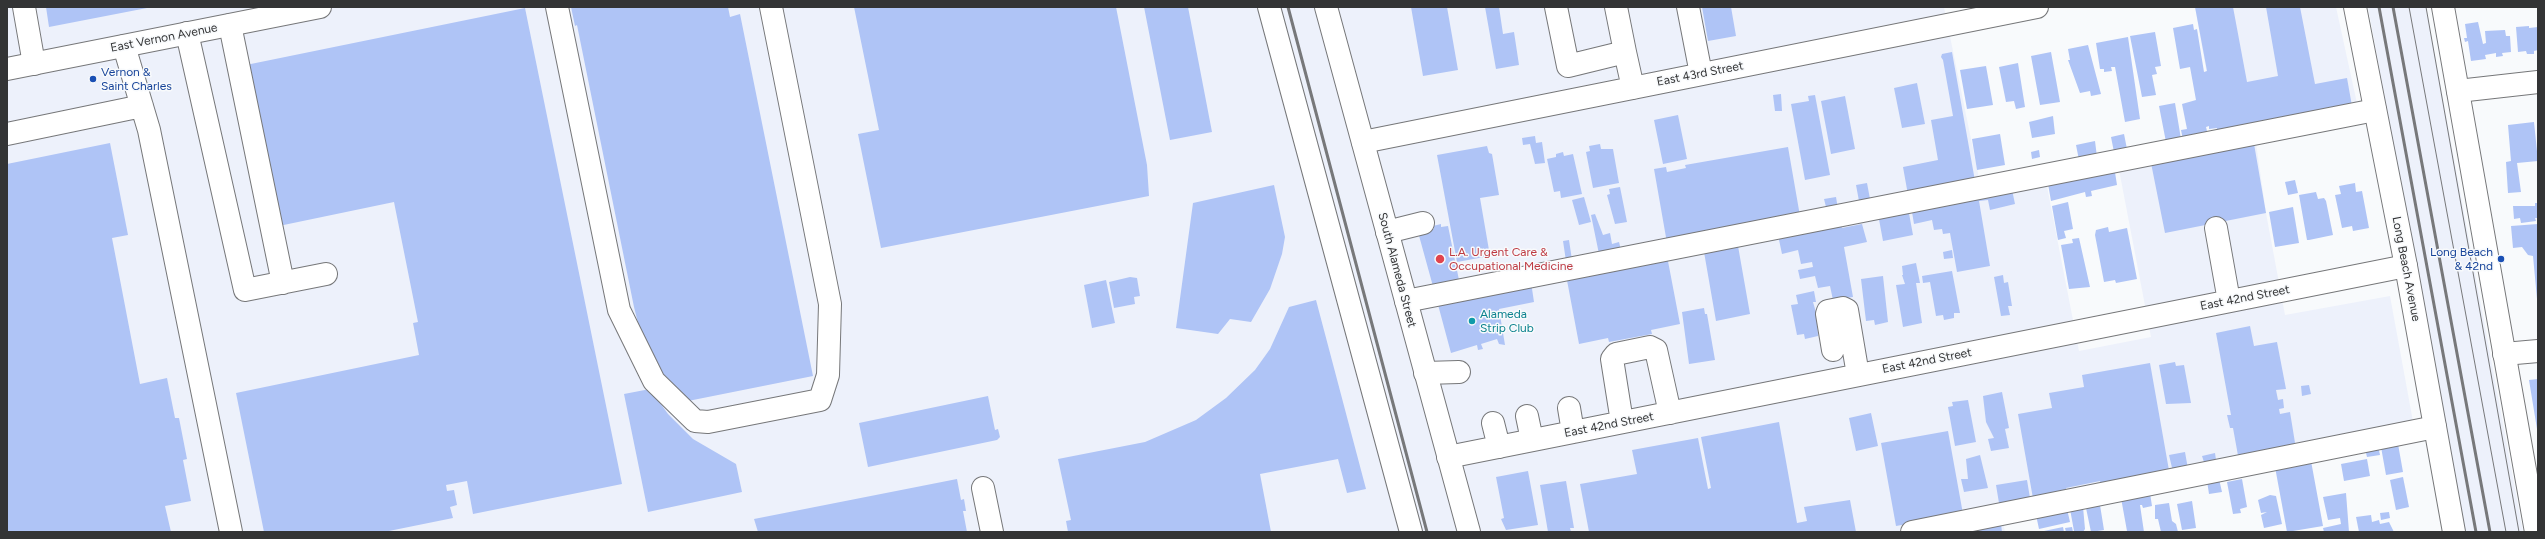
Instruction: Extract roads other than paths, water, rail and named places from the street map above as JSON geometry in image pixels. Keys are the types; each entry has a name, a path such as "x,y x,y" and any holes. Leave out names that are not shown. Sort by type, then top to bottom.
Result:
{"street":[{"path":"24,7 34,64"},
{"name":"East Vernon Avenue","path":"7,69 320,7"},
{"path":"557,7 619,310 654,381 695,421 708,422 820,400 828,375 830,304 771,7"},
{"path":"1269,7 1411,532"},
{"name":"South Alameda Street","path":"1326,7 1468,532"},
{"path":"1556,7 1568,66 1625,52"},
{"path":"1616,7 1633,88"},
{"path":"1688,7 1701,74"},
{"name":"East 43rd Street","path":"1363,142 2037,7"},
{"name":"Long Beach Avenue","path":"2355,7 2406,266 2454,532"},
{"path":"2444,7 2536,532"},
{"path":"230,25 282,282"},
{"path":"187,33 245,290 326,274"},
{"path":"124,46 150,130 231,532"},
{"path":"2458,91 2538,82"},
{"path":"7,134 142,106"},
{"path":"1406,301 2375,110"},
{"path":"1387,232 1423,223"},
{"path":"2216,228 2229,301"},
{"name":"East 42nd Street","path":"1448,456 2406,266"},
{"path":"1833,350 1827,314 1828,311 1843,308 1847,310 1858,375"},
{"path":"1622,422 1612,360 1616,354 1650,347 1656,350 1670,412"},
{"path":"2504,354 2538,351"},
{"path":"1426,373 1459,372"},
{"path":"1569,408 1573,432"},
{"path":"1527,416 1532,440"},
{"path":"1493,423 1499,447"},
{"path":"1912,532 2435,426"},
{"path":"983,488 992,532"}],"tram line":[{"path":"2409,7 2506,532"},
{"path":"2426,7 2519,532"}],"railway":[{"path":"1288,7 1427,532"},
{"path":"2379,7 2476,532"},
{"path":"2393,7 2490,532"}],"place":[{"name":"Vernon & Saint Charles","path":"93,79"},
{"name":"L.A. Urgent Care & Occupational Medicine","path":"1440,259"},
{"name":"Long Beach & 42nd","path":"2501,259"},
{"name":"Alameda Strip Club","path":"1472,321"}]}
